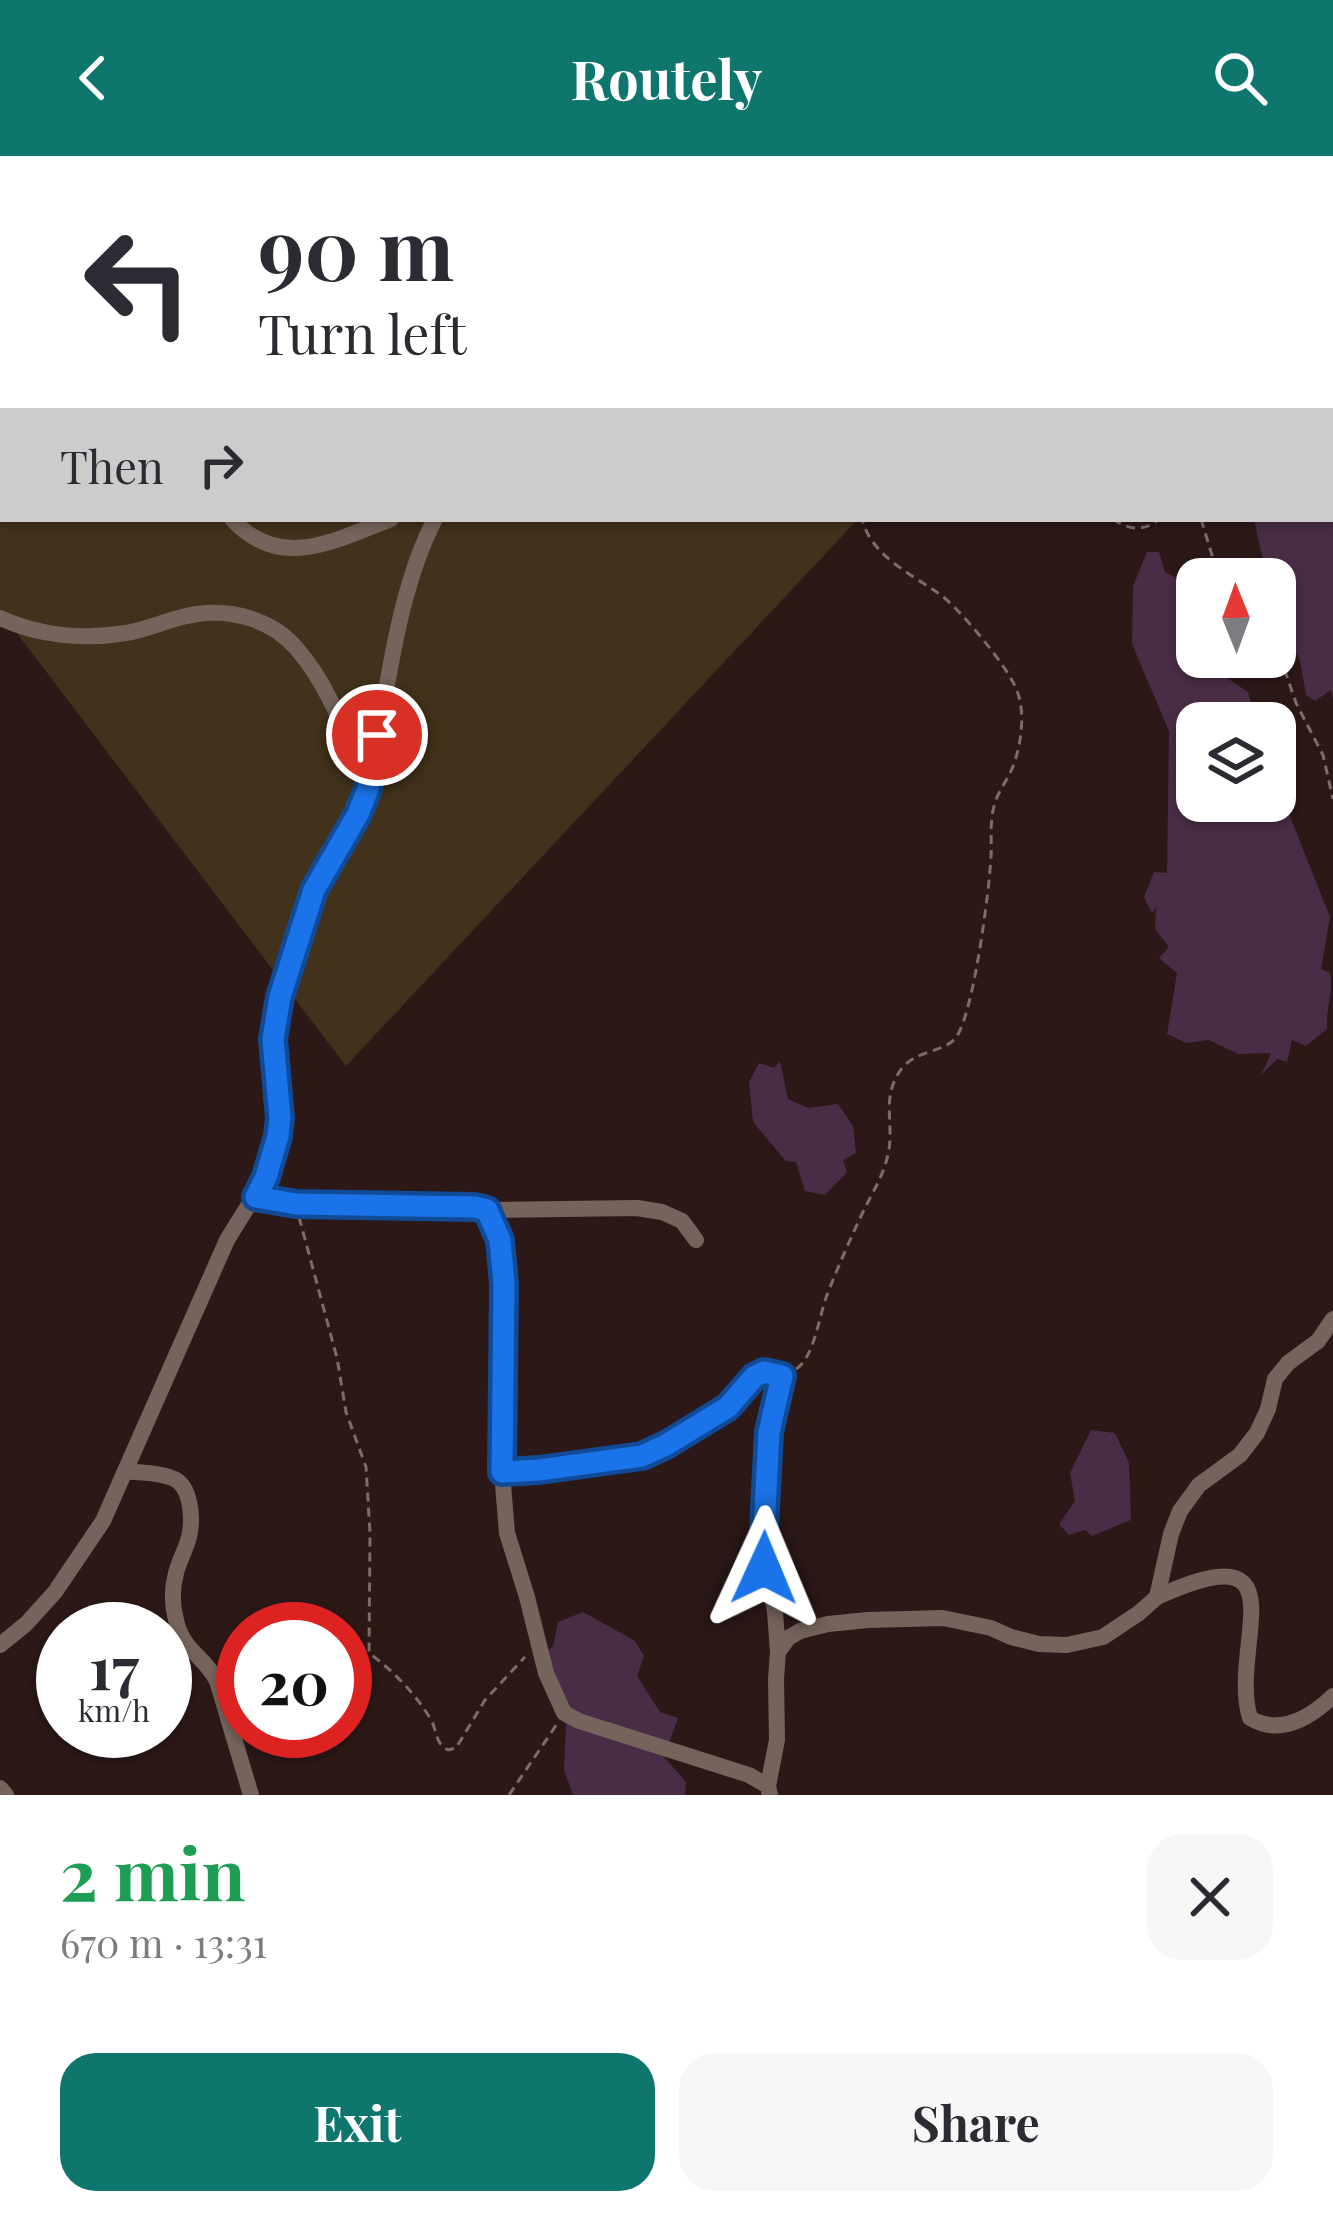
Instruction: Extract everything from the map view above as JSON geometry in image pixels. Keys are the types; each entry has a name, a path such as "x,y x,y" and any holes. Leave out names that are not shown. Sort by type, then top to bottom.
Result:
{"street":[{"path":"235,522 265,545 284,549 305,548 383,522"},
{"path":"0,1645 55,1592 103,1521 227,1240 266,1177 280,1118 273,1039 280,997 314,890 368,789 410,587 433,522"},
{"path":"0,618 42,632 88,637 129,633 195,614 251,618 296,646 337,714 368,789"},
{"path":"256,1197 296,1204 487,1210 637,1208 662,1211 682,1221 696,1240"},
{"path":"487,1210 500,1240 504,1284 502,1472 507,1533 546,1673 564,1713 749,1775 769,1791 777,1740 778,1652 763,1548 769,1432 782,1376 764,1372 754,1377 728,1407 642,1456 502,1472"},
{"path":"1157,1597 1180,1511 1199,1485 1240,1455 1257,1433 1276,1379 1318,1341 1333,1319"},
{"path":"125,1471 171,1477 185,1490 190,1521 173,1595 176,1620 184,1645 209,1666 217,1681 251,1795"},
{"path":"778,1652 800,1631 829,1624 943,1618 1039,1644 1067,1645 1103,1637 1157,1597 1206,1576 1224,1574 1249,1591 1252,1607 1246,1672 1250,1718 1262,1725 1284,1726 1333,1696"}],"path":[{"path":"782,1376 803,1365 809,1355 826,1297 879,1180 889,1152 889,1097 896,1077 923,1052 942,1048 956,1037 971,992 994,803 1014,766 1020,732 1022,709 1006,670 941,594 918,581 868,538 863,522"},
{"path":"1120,522 1135,529 1156,522"},
{"path":"1202,522 1213,558"},
{"path":"1288,678 1324,755 1333,799"},
{"path":"296,1204 338,1358 346,1412 366,1467 369,1653 404,1684 431,1720 441,1748 448,1750 456,1748 485,1700 538,1643"},
{"path":"509,1795 564,1713"}],"shaded area":[{"path":"0,522 855,522 346,1066 0,611"},
{"path":"1255,522 1333,522 1333,699 1331,690 1315,701 1306,695 1296,653 1296,558 1262,558"},
{"path":"1147,552 1159,552 1165,572 1176,578 1176,678 1227,678 1248,692 1251,702 1176,702 1176,822 1292,822 1330,917 1321,969 1330,973 1327,1029 1306,1046 1292,1040 1287,1062 1277,1059 1261,1075 1271,1053 1238,1054 1209,1040 1186,1043 1167,1034 1177,973 1159,958 1169,947 1155,929 1156,907 1152,913 1144,897 1154,872 1167,873 1169,731 1132,644 1133,586"},
{"path":"780,1061 788,1099 808,1108 838,1104 853,1126 856,1153 843,1160 847,1172 825,1195 805,1191 796,1162 786,1161 753,1122 749,1082 759,1063 774,1068"},
{"path":"1091,1430 1115,1433 1129,1463 1131,1520 1092,1536 1085,1530 1069,1535 1059,1524 1075,1501 1070,1473"},
{"path":"583,1612 635,1641 644,1656 637,1676 660,1712 678,1718 664,1757 686,1782 685,1795 573,1795 564,1770 566,1725 541,1677 540,1659 553,1646 558,1622"}],"route":[{"path":"377,735 368,789 314,890 280,997 273,1039 278,1136 256,1197 296,1204 487,1210 500,1240 504,1284 502,1472 642,1456 728,1407 754,1377 764,1372 782,1376 769,1432 764,1568"}]}
